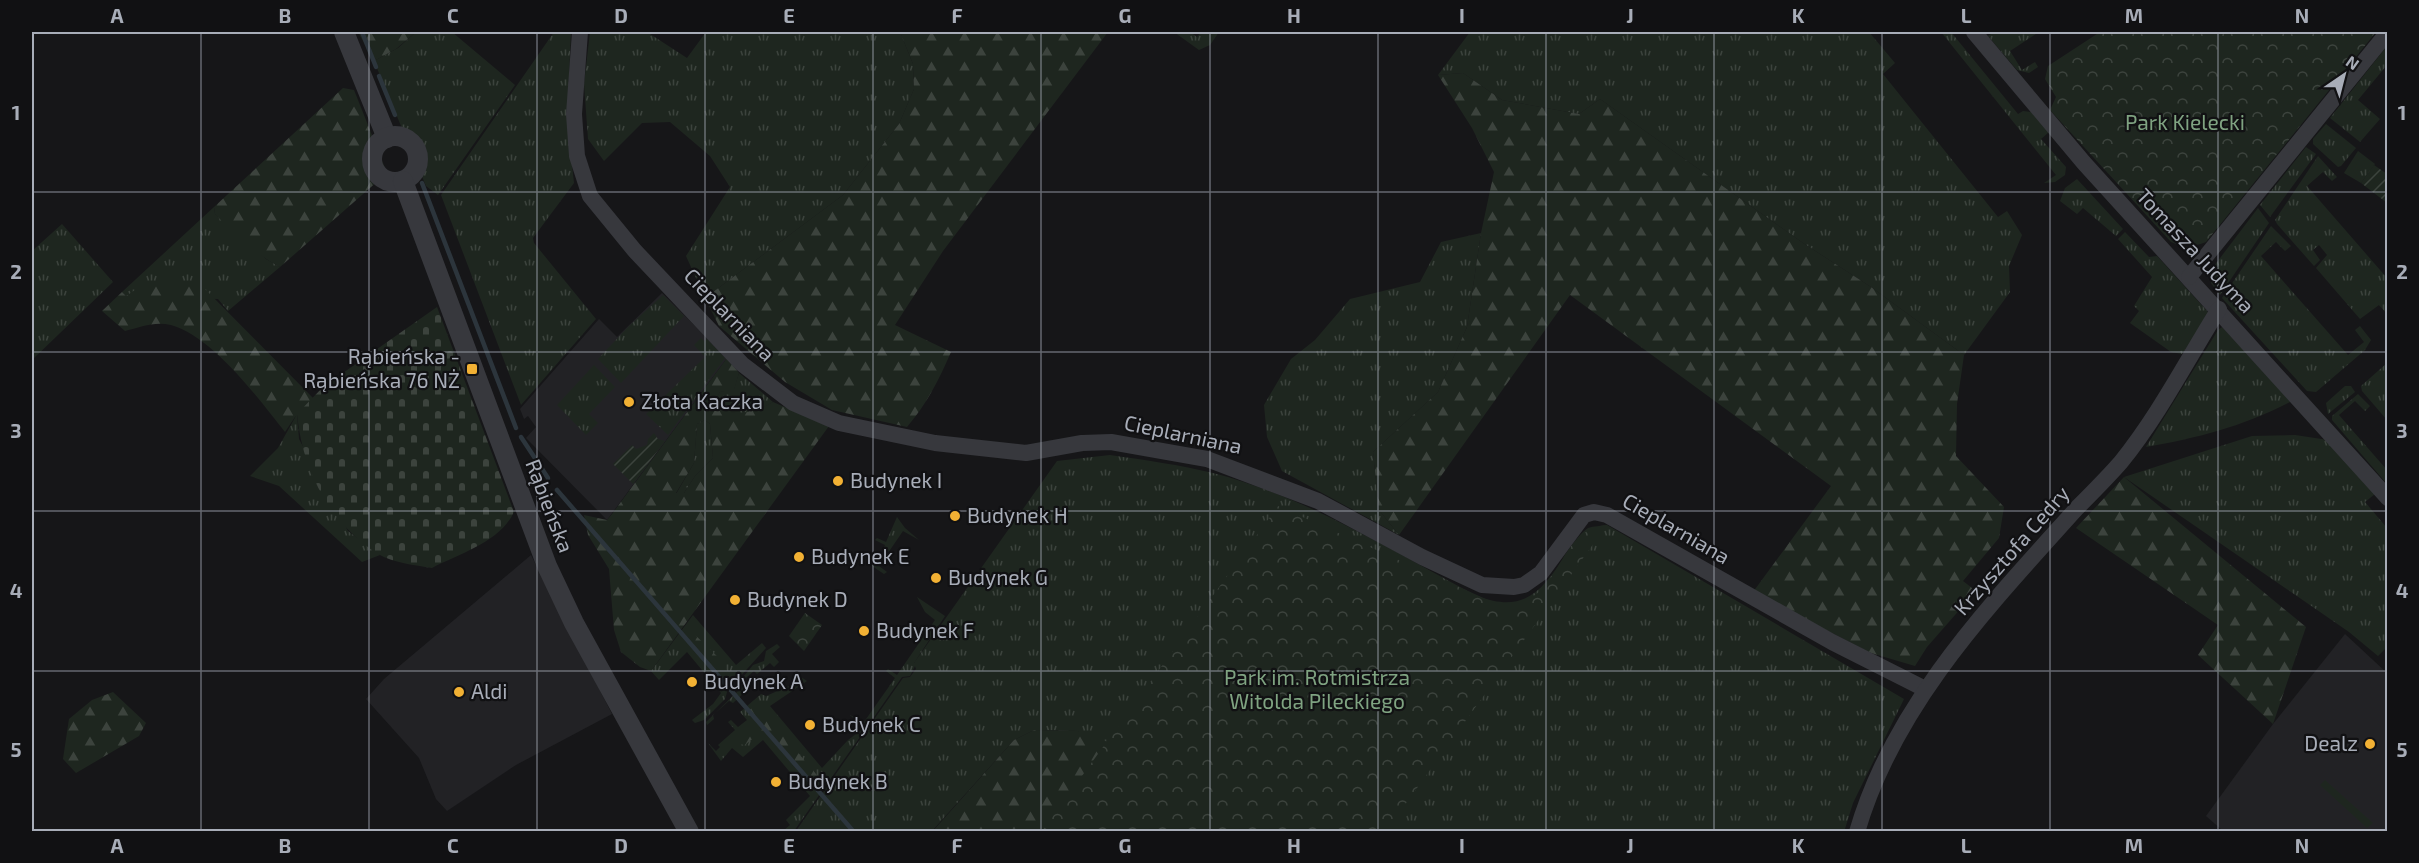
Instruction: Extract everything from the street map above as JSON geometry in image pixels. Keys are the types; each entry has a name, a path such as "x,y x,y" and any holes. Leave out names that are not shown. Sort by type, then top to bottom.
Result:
{"street":[{"path":"344,32 387,138"},
{"name":"Cieplarniana","path":"580,32 574,114 577,156 590,196 635,251 742,364 784,398 811,412 852,427 977,448 1026,453 1082,443 1111,442 1208,459 1318,501 1448,570 1494,587 1514,587 1533,580 1541,573 1584,515 1594,512 1607,514 1832,642 1924,689"},
{"name":"Tomasza Judyma","path":"1974,32 2084,163 2219,309 2388,498"},
{"path":"2189,277 2388,32"},
{"path":"401,137 408,140 417,151 417,165 409,177 403,181 385,180 373,167 374,150 387,138 401,137"},
{"name":"Rąbieńska","path":"403,181 547,566 574,623 688,831"},
{"name":"Krzysztofa Cedry","path":"1857,831 1897,735 1924,689 1996,600 2121,462 2148,425 2219,309"}],"shaded area":[{"path":"662,293 727,358 607,520 526,438 536,427 528,416 524,419 520,409 599,319 617,337"},
{"path":"531,555 612,714 516,765 447,811 436,799 419,758 366,699 384,679"},
{"path":"2345,634 2387,673 2387,831 2223,831 2206,816 2273,724"}],"green space":[{"path":"358,32 416,32 396,49 374,61"},
{"path":"416,32 452,32 515,85 438,195 426,186 374,61 398,48"},
{"path":"554,32 571,32 567,122 574,183 533,238 534,243 596,319 521,405 441,195"},
{"path":"590,32 647,32 687,58 706,32 900,32 913,64 914,89 899,124 843,195 705,298 686,256 730,187 710,156 670,122 642,123 604,161 588,139 584,84"},
{"path":"900,32 1108,32 943,251 895,325 951,352 932,392 907,427 832,410 785,382 719,326 705,298 843,195 899,124 914,89 913,64"},
{"path":"1174,32 1190,32 1197,37 1201,32 1219,32 1210,45 1199,50"},
{"path":"1470,32 1869,32 1895,63 1883,74 1998,217 2007,211 2022,235 2009,266 2010,292 1964,355 1871,287 1803,243 1600,99 1579,114 1502,100 1463,73 1438,75"},
{"path":"1941,32 1951,32 2018,114 2023,111 2031,112 2049,132 2041,139 2066,167 2065,175 2055,182 2044,183 2056,175"},
{"path":"1994,32 2039,32 2010,51 2022,70 2035,62 2038,67 2029,73 2017,70 1988,36"},
{"name":"Park Kielecki","path":"2100,32 2376,32 2206,242 2189,246 2171,242 2050,110 2056,97 2045,79 2048,66"},
{"path":"2387,46 2387,65 2358,100 2380,119 2360,142 2330,118"},
{"path":"1463,73 1502,100 1579,114 1600,99 1803,243 1871,287 1964,355 1957,404 1956,456 2004,507 1999,538 1963,581 1976,591 1927,647 1915,666 1871,653 1753,592 1831,486 1570,295 1399,535 1379,510 1373,452 1438,392 1467,327 1481,233 1494,172 1472,128 1438,75"},
{"path":"343,88 354,90 387,173 280,267 253,250 237,236 215,214 214,207"},
{"path":"2326,124 2356,148 2338,167 2313,144 2313,139"},
{"path":"2306,147 2316,154 2270,217 2260,205"},
{"path":"2358,151 2375,164 2361,183 2344,173"},
{"path":"2318,156 2337,177 2332,181 2323,172 2307,186 2387,278 2387,314 2379,305 2360,319 2316,268 2327,255 2319,245 2313,250 2320,260 2314,266 2275,220"},
{"path":"2374,165 2387,174 2387,203 2361,183"},
{"path":"2077,179 2123,229 2116,236 2083,208 2077,214 2060,201 2065,188"},
{"path":"214,207 215,214 266,259 280,267 228,311 218,299 126,296 122,292"},
{"path":"2258,208 2269,223 2220,295 2211,283 2211,270"},
{"path":"62,224 113,282 32,360 32,251"},
{"path":"2271,226 2291,246 2285,251 2276,242 2261,256 2348,355 2364,342 2355,330 2360,326 2371,340 2365,350 2316,392 2307,391 2222,298"},
{"path":"2125,232 2149,257 2157,256 2208,312 2205,322 2182,354 2171,352 2130,323 2139,311 2134,306 2152,277 2118,239"},
{"path":"1481,233 1467,327 1438,392 1373,452 1379,510 1399,535 1282,471 1267,437 1264,405 1291,359 1315,340 1350,299 1420,282 1441,242"},
{"path":"201,285 316,401 295,417 285,432 234,370 187,331 171,325 159,324 125,331 102,311 122,292 126,296 141,286"},
{"path":"663,295 684,316 621,383 598,359"},
{"path":"437,307 514,512 508,522 490,539 432,568 390,560 361,542 346,527 321,493 312,475 300,435 297,414 323,387"},
{"path":"2222,327 2292,401 2221,430 2146,447 2218,330"},
{"path":"701,338 704,341 707,339 725,358 668,435 646,414 705,357 694,345"},
{"path":"727,358 739,373 734,390 720,392 711,406 742,413 757,410 773,402 829,426 651,671 640,667 621,652 614,630 609,569 588,535 584,515 607,520","holes":["705,420 710,424 713,458 695,476 684,493 676,493 694,463 697,424"]},
{"path":"2387,363 2387,420 2362,391 2361,386"},
{"path":"594,365 615,387 589,414 598,423 586,435 557,405"},
{"path":"739,373 773,402 757,410 742,413 727,412 710,406 720,392 734,389"},
{"path":"2345,386 2351,386 2355,392 2328,414 2326,403"},
{"path":"2358,394 2370,406 2365,411 2355,401 2339,415 2387,470 2387,484 2332,420 2332,416"},
{"path":"297,414 299,439 348,531 380,555 362,562 279,486 250,476 278,448"},
{"path":"705,420 710,424 713,458 695,476 684,493 676,494 694,463 697,424"},
{"path":"654,433 658,439 665,441 633,484 613,464 632,445 636,449 647,445 648,439"},
{"path":"2295,435 2328,440 2375,494 2365,502 2387,528 2387,647 2378,656 2349,632 2124,477 2252,436"},
{"path":"1110,455 1175,465 1248,483 1315,511 1477,596 1494,601 1508,602 1531,595 1549,578 1582,533 1588,528 1607,525 1904,699 1853,803 1844,832 1204,831 1078,731 1034,730 1014,740 932,831 796,831 903,678 910,677 916,669 915,666 910,676 902,677 794,831 783,831 790,825 786,820 810,796 763,740 743,757 732,748 721,761 708,743 716,751 720,747 718,745 735,730 728,722 731,720 738,727 747,720 740,712 761,694 766,696 796,683 801,677 807,681 770,706 822,768 848,740 864,728 850,715 864,722 895,678 886,671 888,669 897,675 935,620 925,612 917,597 945,616 914,663 1057,461"},
{"path":"2124,477 2306,627 2273,724 2198,655 2218,625 2076,528"},
{"name":"Park im. Rotmistrza Witolda Pileckiego","path":"1278,506 1497,604 1522,602 1538,593 1570,547 1580,537 1592,529 1607,525 1386,831 1042,831"},
{"path":"897,517 905,528 919,540 903,531 879,566 887,572 884,574 869,564 868,556 879,560 885,545 875,540 877,538 886,542"},
{"path":"805,613 822,625 804,651 789,636"},
{"path":"693,615 736,665 762,643 766,648 738,679 729,685 725,699 704,720 695,723 692,720 713,704 721,693 687,652 659,680 651,671"},
{"path":"690,630 722,661 730,677 726,687 694,650 684,644 684,638"},
{"path":"777,644 780,647 772,654 779,662 774,667 770,663 757,674 754,671 742,681 748,689 733,703 729,701 715,713 738,691 740,681 753,665 764,661 766,651"},
{"path":"113,692 146,723 139,736 76,773 63,759 69,719 92,700"},
{"path":"757,704 821,780 821,786 816,792 809,789 765,736 756,736 745,745 732,743 750,720 748,711"},
{"path":"713,715 714,719 707,725 706,722"},
{"path":"1034,730 1078,731 1141,754 1204,832 932,832 1014,740"},
{"path":"2325,780 2373,823 2367,828 2320,785"}],"waterway":[{"path":"362,32 376,67"},
{"path":"379,76 395,115"},
{"path":"422,183 516,428"},
{"path":"521,437 548,478"},
{"path":"557,490 854,832"}],"place":[{"name":"Rąbieńska - Rąbieńska 76 NŻ","path":"472,369"},
{"name":"Złota Kaczka","path":"629,402"},
{"name":"Budynek I","path":"838,481"},
{"name":"Budynek H","path":"955,516"},
{"name":"Budynek E","path":"799,557"},
{"name":"Budynek G","path":"936,578"},
{"name":"Budynek D","path":"735,600"},
{"name":"Budynek F","path":"864,631"},
{"name":"Budynek A","path":"692,682"},
{"name":"Aldi","path":"459,692"},
{"name":"Budynek C","path":"810,725"},
{"name":"Dealz","path":"2370,744"},
{"name":"Budynek B","path":"776,782"}]}
